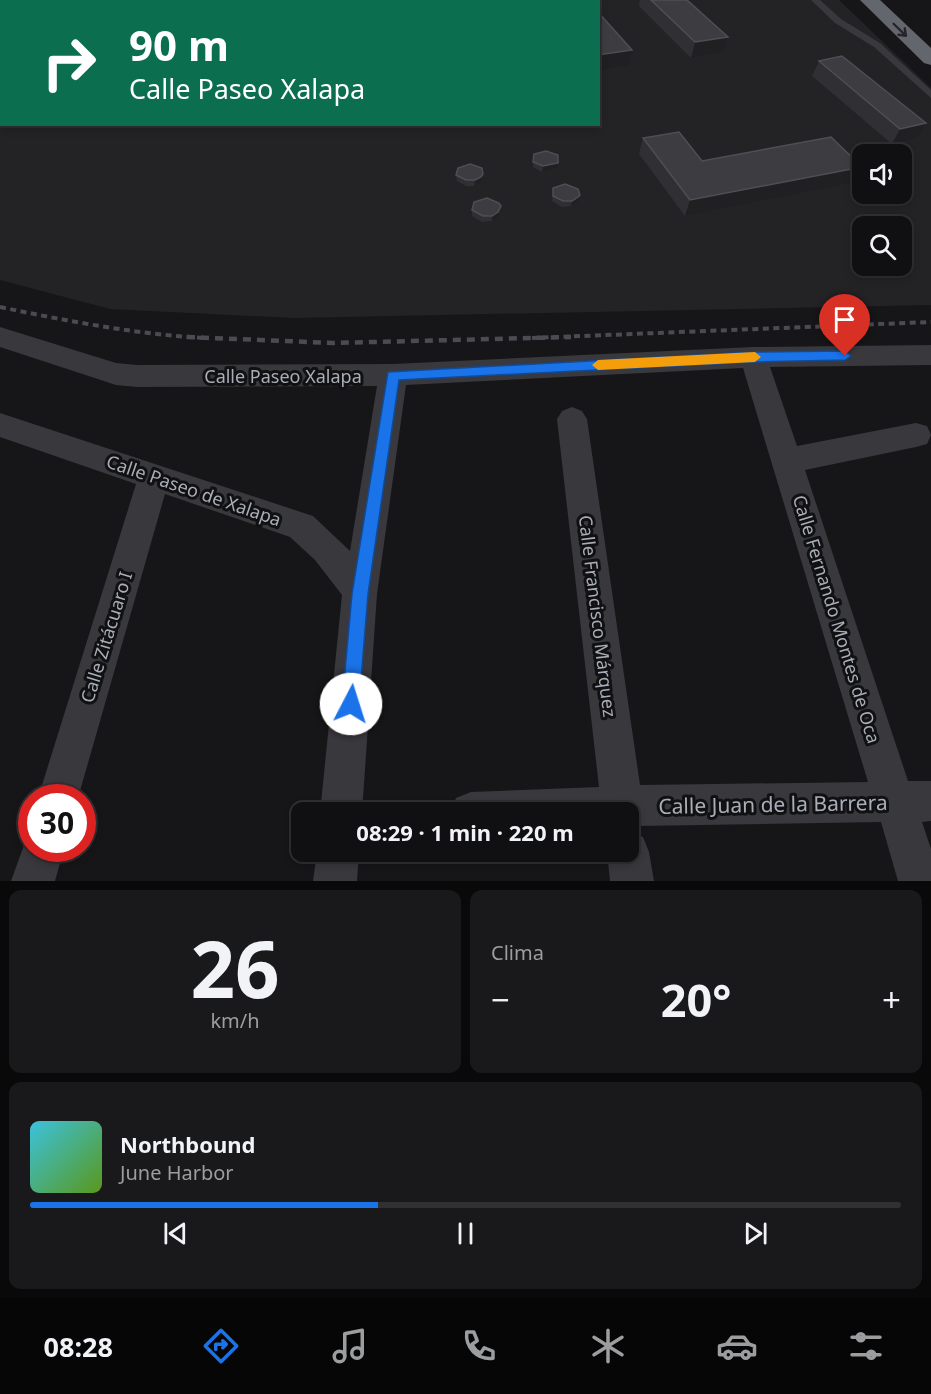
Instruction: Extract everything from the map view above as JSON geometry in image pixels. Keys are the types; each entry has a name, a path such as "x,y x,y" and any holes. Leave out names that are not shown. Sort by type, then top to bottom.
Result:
{"highway":[{"path":"869,0 931,59"}],"street":[{"name":"Calle Paseo Xalapa","path":"0,337 116,374 137,376 393,375 753,357 931,355"},
{"name":"Calle Fernando Montes de Oca","path":"753,357 788,461 913,801 920,881"},
{"path":"342,802 360,594 393,375"},
{"name":"Calle Francisco Márquez","path":"572,419 622,802"},
{"name":"Calle Paseo de Xalapa","path":"0,425 301,526 322,542 341,563 360,594"},
{"path":"788,461 916,435"},
{"name":"Calle Zitácuaro I","path":"62,784 154,477"},
{"name":"Calle Juan de la Barrera","path":"639,810 913,801"},
{"path":"33,881 38,862"},
{"path":"335,881 337,862"},
{"path":"629,862 632,881"}],"lane":[{"path":"815,0 838,21 877,45 931,95"}],"shaded area":[{"path":"600,0 839,0 931,88 931,305 294,318 110,309 0,280 0,126 600,126"}],"building":[{"path":"651,0 687,0 728,37 695,42"},
{"path":"600,14 632,50 600,55"},
{"path":"842,56 926,123 900,129 819,61"},
{"path":"679,132 702,161 831,137 852,157 852,169 690,200 643,138"},
{"path":"546,151 558,155 558,163 543,166 533,162 534,154"},
{"path":"470,164 482,168 481,177 466,180 456,175 458,168"},
{"path":"565,184 578,189 580,195 572,201 563,201 553,196 553,188"},
{"path":"487,198 499,203 501,206 498,212 492,216 483,216 472,210 474,202"}],"railway":[{"path":"0,307 101,326 198,337"},
{"path":"533,338 931,322"},
{"path":"187,337 198,337"},
{"path":"198,337 334,343 533,338"},
{"path":"198,337 204,338"},
{"path":"533,338 571,337"}],"slow traffic":[{"path":"598,365 755,357"}],"route":[{"path":"351,704 360,594 393,375 753,357 845,356"}]}
